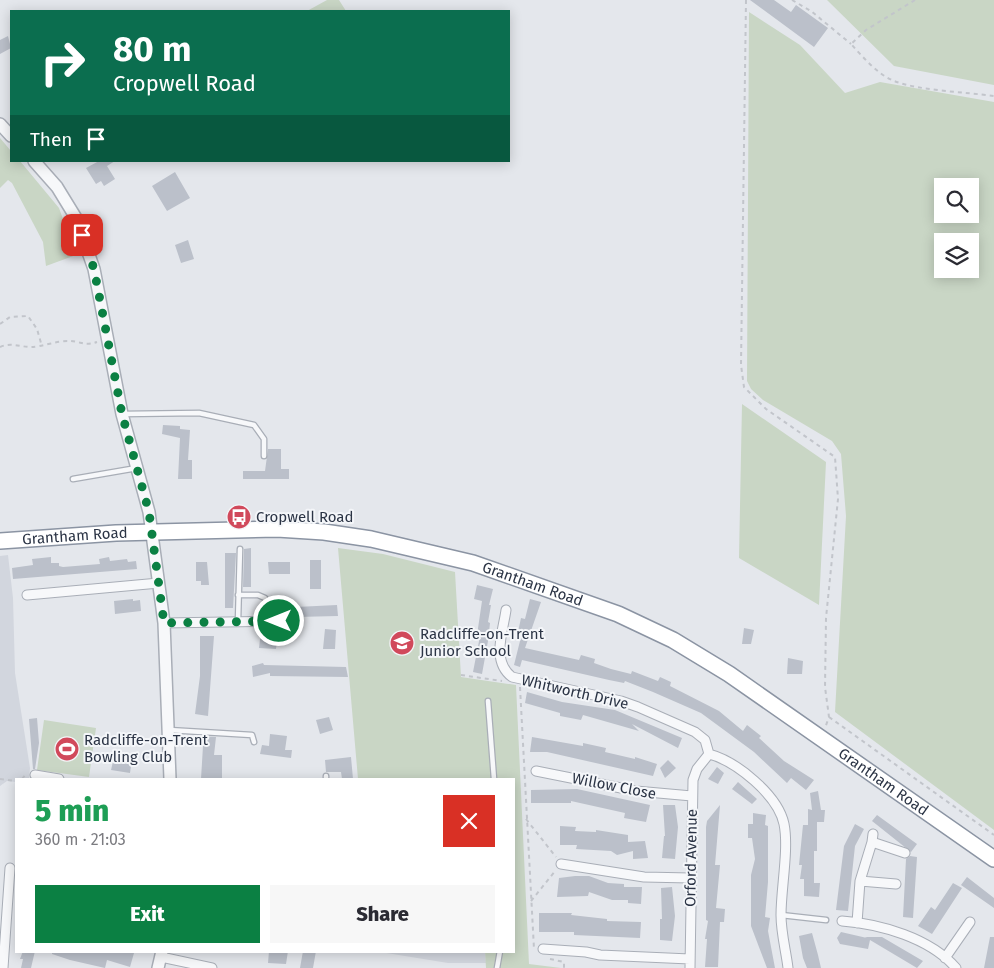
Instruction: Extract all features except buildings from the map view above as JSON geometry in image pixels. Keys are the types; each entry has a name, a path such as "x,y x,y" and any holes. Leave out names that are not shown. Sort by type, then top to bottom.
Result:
{"highway":[{"name":"Grantham Road","path":"0,541 152,532 276,529 324,532 371,539 474,563 618,614 673,640 730,674 994,859"}],"street":[{"path":"0,124 10,135"},
{"path":"35,162 57,187 76,218 94,269 122,414 138,468 152,532 164,623 170,778"},
{"path":"27,595 159,583"},
{"name":"Whitworth Drive","path":"506,610 499,656 508,674 520,682 621,702 638,708 695,732 704,740 709,754"},
{"path":"164,623 279,621"},
{"path":"709,754 722,757 737,766 770,798 781,815 785,832 781,915 788,968"},
{"name":"Orford Avenue","path":"690,964 692,796 694,775 709,754"},
{"name":"Willow Close","path":"536,771 636,791 692,796"},
{"path":"30,774 53,778"},
{"path":"857,923 860,881 872,838 905,852"},
{"path":"561,864 644,877 690,878"},
{"path":"3,968 12,910 10,868"},
{"path":"860,881 896,884"},
{"path":"842,921 899,933 945,958 956,968"},
{"path":"945,958 970,922"},
{"path":"540,950 586,952 690,964"},
{"path":"160,959 212,968"}],"lane":[{"path":"122,414 199,414 254,426 264,439 264,456"},
{"path":"73,479 138,468"},
{"path":"238,621 240,549"},
{"path":"238,595 258,595 265,598 268,604 265,621"},
{"path":"488,701 494,778"},
{"path":"168,730 252,735 254,742"},
{"path":"781,915 826,920"},
{"path":"497,968 500,953"}],"path":[{"path":"746,0 741,365 744,387 766,409 835,457 838,499 826,618 825,687 829,717 994,835"},
{"path":"792,0 811,11 850,44 871,66 894,81 994,96"},
{"path":"850,44 866,30 915,0"},
{"path":"0,324 10,317 28,316 37,329 41,343"},
{"path":"0,347 10,344 31,347 41,343 71,341 84,345 107,340"},
{"path":"461,675 520,682 532,947 540,950"},
{"path":"24,778 30,774"},
{"path":"0,779 15,781"},
{"path":"526,818 561,864 531,901"},
{"path":"548,959 564,962 564,968"}],"shaded area":[{"path":"8,555 13,598 15,673 30,768 29,778 15,778 15,782 7,781 0,786 0,556"},
{"path":"386,953 485,953 486,963 448,963"}],"green space":[{"path":"327,0 339,0 345,10 309,10"},
{"path":"827,0 994,0 994,85 894,66"},
{"path":"749,12 800,45 845,93 880,82 994,102 994,830 835,712 846,516 841,454 832,441 763,400 751,389 747,381"},
{"path":"0,138 10,150 10,162 21,162 59,208 76,255 46,266 43,242 12,183 8,180 0,188"},
{"path":"742,404 826,462 819,605 739,558"},
{"name":"Radcliffe-on-Trent Junior School","path":"338,548 383,554 455,572 461,677 516,685 529,964 561,968 486,968 485,953 515,953 515,778 358,778"},
{"name":"Radcliffe-on-Trent Bowling Club","path":"44,720 96,728 89,777 37,770"}],"place":[{"name":"Cropwell Road","path":"239,517"},
{"name":"Radcliffe-on-Trent Junior School","path":"402,643"},
{"name":"Radcliffe-on-Trent Bowling Club","path":"67,749"}],"route":[{"path":"82,235 94,269 122,414 149,512 164,623 279,621"}]}
